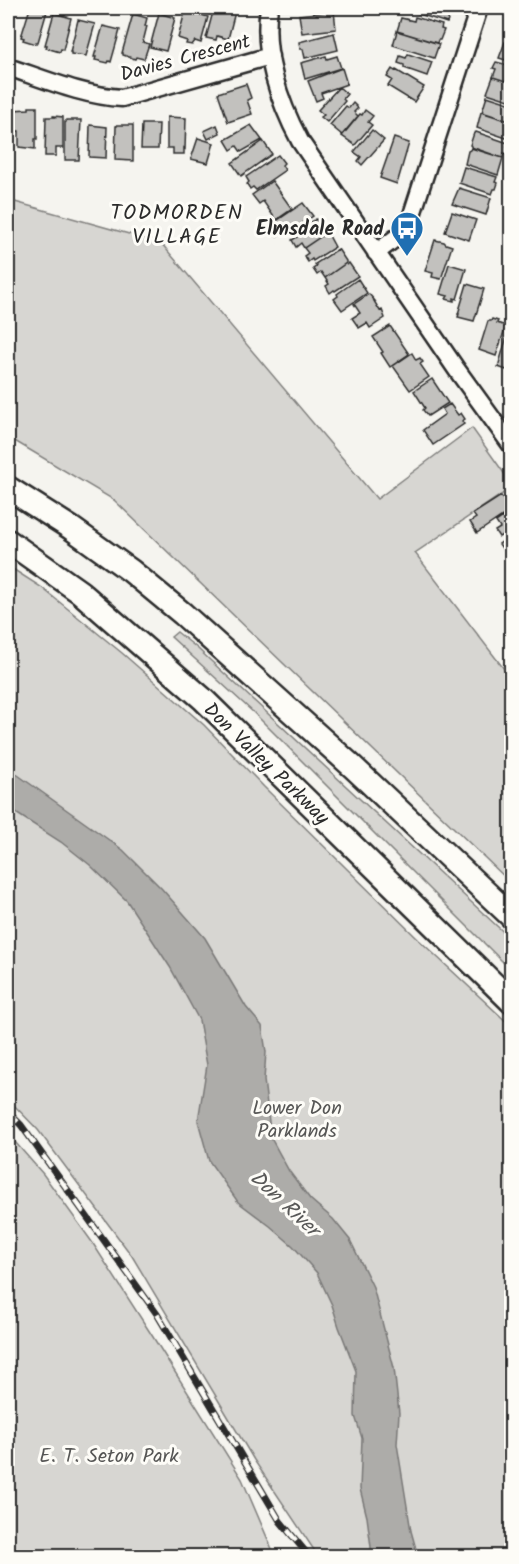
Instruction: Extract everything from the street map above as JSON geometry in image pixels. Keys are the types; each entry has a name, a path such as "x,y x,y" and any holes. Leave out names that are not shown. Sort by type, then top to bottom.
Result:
{"highway":[{"path":"8,488 71,528 131,571 183,614 346,761 512,917"},
{"name":"Don Valley Parkway","path":"8,542 80,592 202,699 512,1002"}],"street":[{"path":"269,8 267,39 270,56 282,103 297,135 376,253 512,446"},
{"path":"376,253 405,231 409,224 479,8"},
{"name":"Davies Crescent","path":"8,67 87,92 122,98 270,56"}],"green space":[{"path":"8,200 161,243 377,499 472,428 511,483 511,488 415,553 511,678 511,883 114,500 8,437"},
{"name":"Lower Don Parklands","path":"8,566 41,587 122,653 204,725 419,940 511,1026 511,1556 318,1556 254,1460 132,1256 38,1130 8,1099"},
{"path":"177,632 511,939 511,970 254,713 171,637"},
{"name":"E. T. Seton Park","path":"8,1134 43,1174 92,1242 153,1337 242,1479 275,1556 8,1556"}],"water":[{"name":"Don River","path":"8,768 123,850 162,889 205,938 246,1007 262,1026 266,1052 264,1080 271,1138 289,1171 310,1199 333,1219 350,1240 373,1287 394,1368 399,1413 397,1444 411,1531 418,1556 371,1556 367,1517 360,1489 362,1438 355,1416 356,1371 332,1305 317,1273 293,1246 238,1202 209,1161 198,1121 207,1065 199,1020 170,967 127,901 90,865 61,842 8,808"}],"building":[{"path":"30,8 47,11 36,44 23,40 24,38 21,37"},
{"path":"186,8 204,8 202,15 208,17 201,43 195,41 192,45 186,44 187,41 178,38"},
{"path":"214,8 236,8 228,39 217,36 216,40 206,38"},
{"path":"418,8 452,8 447,23 416,13"},
{"path":"334,11 336,29 302,33 299,15"},
{"path":"54,13 71,18 63,50 61,49 60,52 46,48 47,45 45,45"},
{"path":"159,13 175,18 166,51 150,47"},
{"path":"133,14 147,18 143,42 149,44 144,59 136,57 135,59 122,53"},
{"path":"415,17 442,25 441,29 444,30 437,43 397,31 401,18 414,21"},
{"path":"78,20 95,24 86,56 70,52"},
{"path":"103,26 120,30 111,62 108,63 95,60 96,57 94,57"},
{"path":"397,31 439,44 434,58 393,45"},
{"path":"334,33 338,50 305,58 299,42"},
{"path":"505,42 512,44 512,62 499,58"},
{"path":"408,54 432,62 427,76 404,68 404,65 398,63 400,56 406,58"},
{"path":"326,56 327,59 337,56 341,68 305,79 301,63"},
{"path":"496,62 512,66 512,83 493,77"},
{"path":"342,68 347,84 321,93 323,98 316,101 308,81"},
{"path":"392,69 424,87 414,102 388,86 392,80 387,77"},
{"path":"493,77 512,83 512,101 487,93"},
{"path":"246,84 251,98 247,100 252,114 228,122 218,93"},
{"path":"339,87 347,94 343,99 345,101 327,122 318,110"},
{"path":"487,96 512,104 512,122 482,112"},
{"path":"353,103 358,108 354,112 358,116 342,135 330,125 346,106 349,108"},
{"path":"29,107 37,107 35,149 19,147 19,131 12,131 12,110 29,109"},
{"path":"8,110 11,110 11,147 8,147"},
{"path":"365,110 373,116 368,122 372,125 355,145 342,136"},
{"path":"481,112 512,122 512,135 509,139 477,128"},
{"path":"46,117 63,117 63,148 56,148 56,156 45,156"},
{"path":"167,117 186,118 184,154 173,154 173,148 167,148"},
{"path":"66,120 81,120 79,160 65,160"},
{"path":"142,124 159,124 158,149 141,149"},
{"path":"90,125 107,127 106,158 89,157"},
{"path":"117,125 133,125 133,161 115,160"},
{"path":"217,125 220,133 208,139 204,131"},
{"path":"251,125 262,140 241,152 237,146 231,150 225,140"},
{"path":"372,130 384,140 362,165 358,161 361,157 354,152"},
{"path":"476,132 508,143 507,154 504,153 503,158 471,147"},
{"path":"198,138 214,143 208,163 191,159"},
{"path":"394,138 409,143 397,184 380,178"},
{"path":"263,141 272,154 241,176 232,163"},
{"path":"471,148 503,158 498,175 465,164"},
{"path":"278,155 284,163 282,165 285,170 256,190 253,187 250,189 246,177"},
{"path":"464,167 497,177 495,182 498,183 492,194 459,183"},
{"path":"272,181 292,209 276,220 263,201 259,204 252,195"},
{"path":"459,188 491,198 486,215 452,204"},
{"path":"303,203 313,216 285,235 282,232 277,236 273,229 278,226 275,222"},
{"path":"452,212 476,220 469,240 445,232"},
{"path":"316,219 326,233 304,248 301,243 296,247 292,240 297,237 294,233"},
{"path":"326,233 335,247 308,262 304,256 308,253 304,248"},
{"path":"435,240 452,246 441,279 432,277 433,273 425,271"},
{"path":"338,249 346,263 325,278 321,272 317,275 313,269 317,266 315,264"},
{"path":"346,263 347,265 349,263 358,276 330,293 326,286 329,284 325,278"},
{"path":"449,264 466,269 457,299 454,298 454,301 440,294"},
{"path":"358,279 367,293 342,310 334,299 338,296 337,294"},
{"path":"467,284 484,289 474,321 458,317"},
{"path":"369,294 380,311 382,310 385,318 370,328 367,323 359,328 352,318 360,313 354,304"},
{"path":"492,319 506,326 496,356 479,350 488,321"},
{"path":"390,326 409,354 390,367 373,337"},
{"path":"510,330 512,330 512,372 498,367"},
{"path":"412,353 416,360 420,358 423,362 420,364 429,377 410,390 393,366"},
{"path":"432,379 448,403 428,416 414,391"},
{"path":"450,404 458,415 461,413 465,419 462,421 464,424 433,445 423,430 445,414 442,409"},
{"path":"501,496 511,510 477,533 470,522 476,518 473,514"},
{"path":"512,511 512,530 499,537 495,531 500,528 496,522"},
{"path":"512,535 512,556 509,558 499,544"}],"railway":[{"path":"8,1112 21,1125 157,1314 280,1521 309,1556"}],"place":[{"name":"Elmsdale Road","path":"407,257"}],"district":[{"name":"TODMORDEN VILLAGE","path":"177,224"}]}
